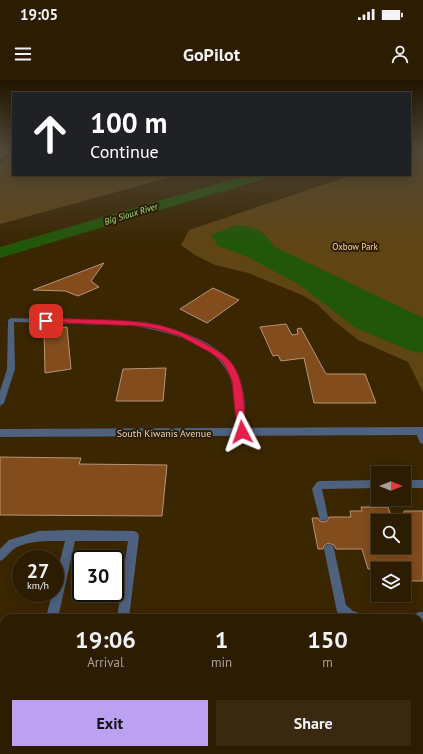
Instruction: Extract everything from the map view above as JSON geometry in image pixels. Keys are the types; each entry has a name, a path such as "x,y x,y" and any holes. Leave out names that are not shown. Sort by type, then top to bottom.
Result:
{"street":[{"path":"139,324 171,330 214,352 224,360 231,369 236,381 242,432"},
{"name":"South Kiwanis Avenue","path":"0,433 242,432 422,435"}],"lane":[{"path":"0,403 11,369 11,320 139,324"},
{"path":"323,517 317,488 320,485 371,484"},
{"path":"411,484 423,484"},
{"path":"53,614 71,535"},
{"path":"0,556 13,543 39,536 134,536 124,614"},
{"path":"329,549 341,608 348,614"}],"green space":[{"path":"0,180 158,180 0,224"},
{"name":"Oxbow Park","path":"336,180 423,180 423,392 408,362 358,340 333,320 317,304 302,295 248,273 215,265 195,255 181,245 189,230"}],"shaded area":[{"path":"236,225 259,230 275,247 423,318 423,353 411,351 356,328 300,285 248,257 218,246 211,235"}],"building":[{"path":"104,263 91,281 99,287 78,296 65,291 33,290"},
{"path":"213,288 239,300 207,323 180,309"},
{"path":"286,324 292,335 298,334 297,329 301,328 326,374 365,374 376,403 314,403 304,358 281,361 278,355 273,356 260,327"},
{"path":"67,327 71,369 45,373 44,330"},
{"path":"166,368 163,401 116,401 123,369"},
{"path":"0,457 81,458 79,464 167,465 162,516 0,515"},
{"path":"361,507 388,507 390,514 371,514 371,554 411,554 411,514 404,514 404,511 423,511 423,581 411,581 411,562 371,562 371,569 368,569 362,549 336,549 334,545 328,543 323,549 318,549 312,518 318,518 323,522 327,521 329,517 351,517 350,511 362,511"}],"waterway":[{"name":"Big Sioux River","path":"0,253 244,180"}],"route":[{"path":"46,321 139,324 171,330 201,344 224,360 231,369 239,394 242,432"}]}
